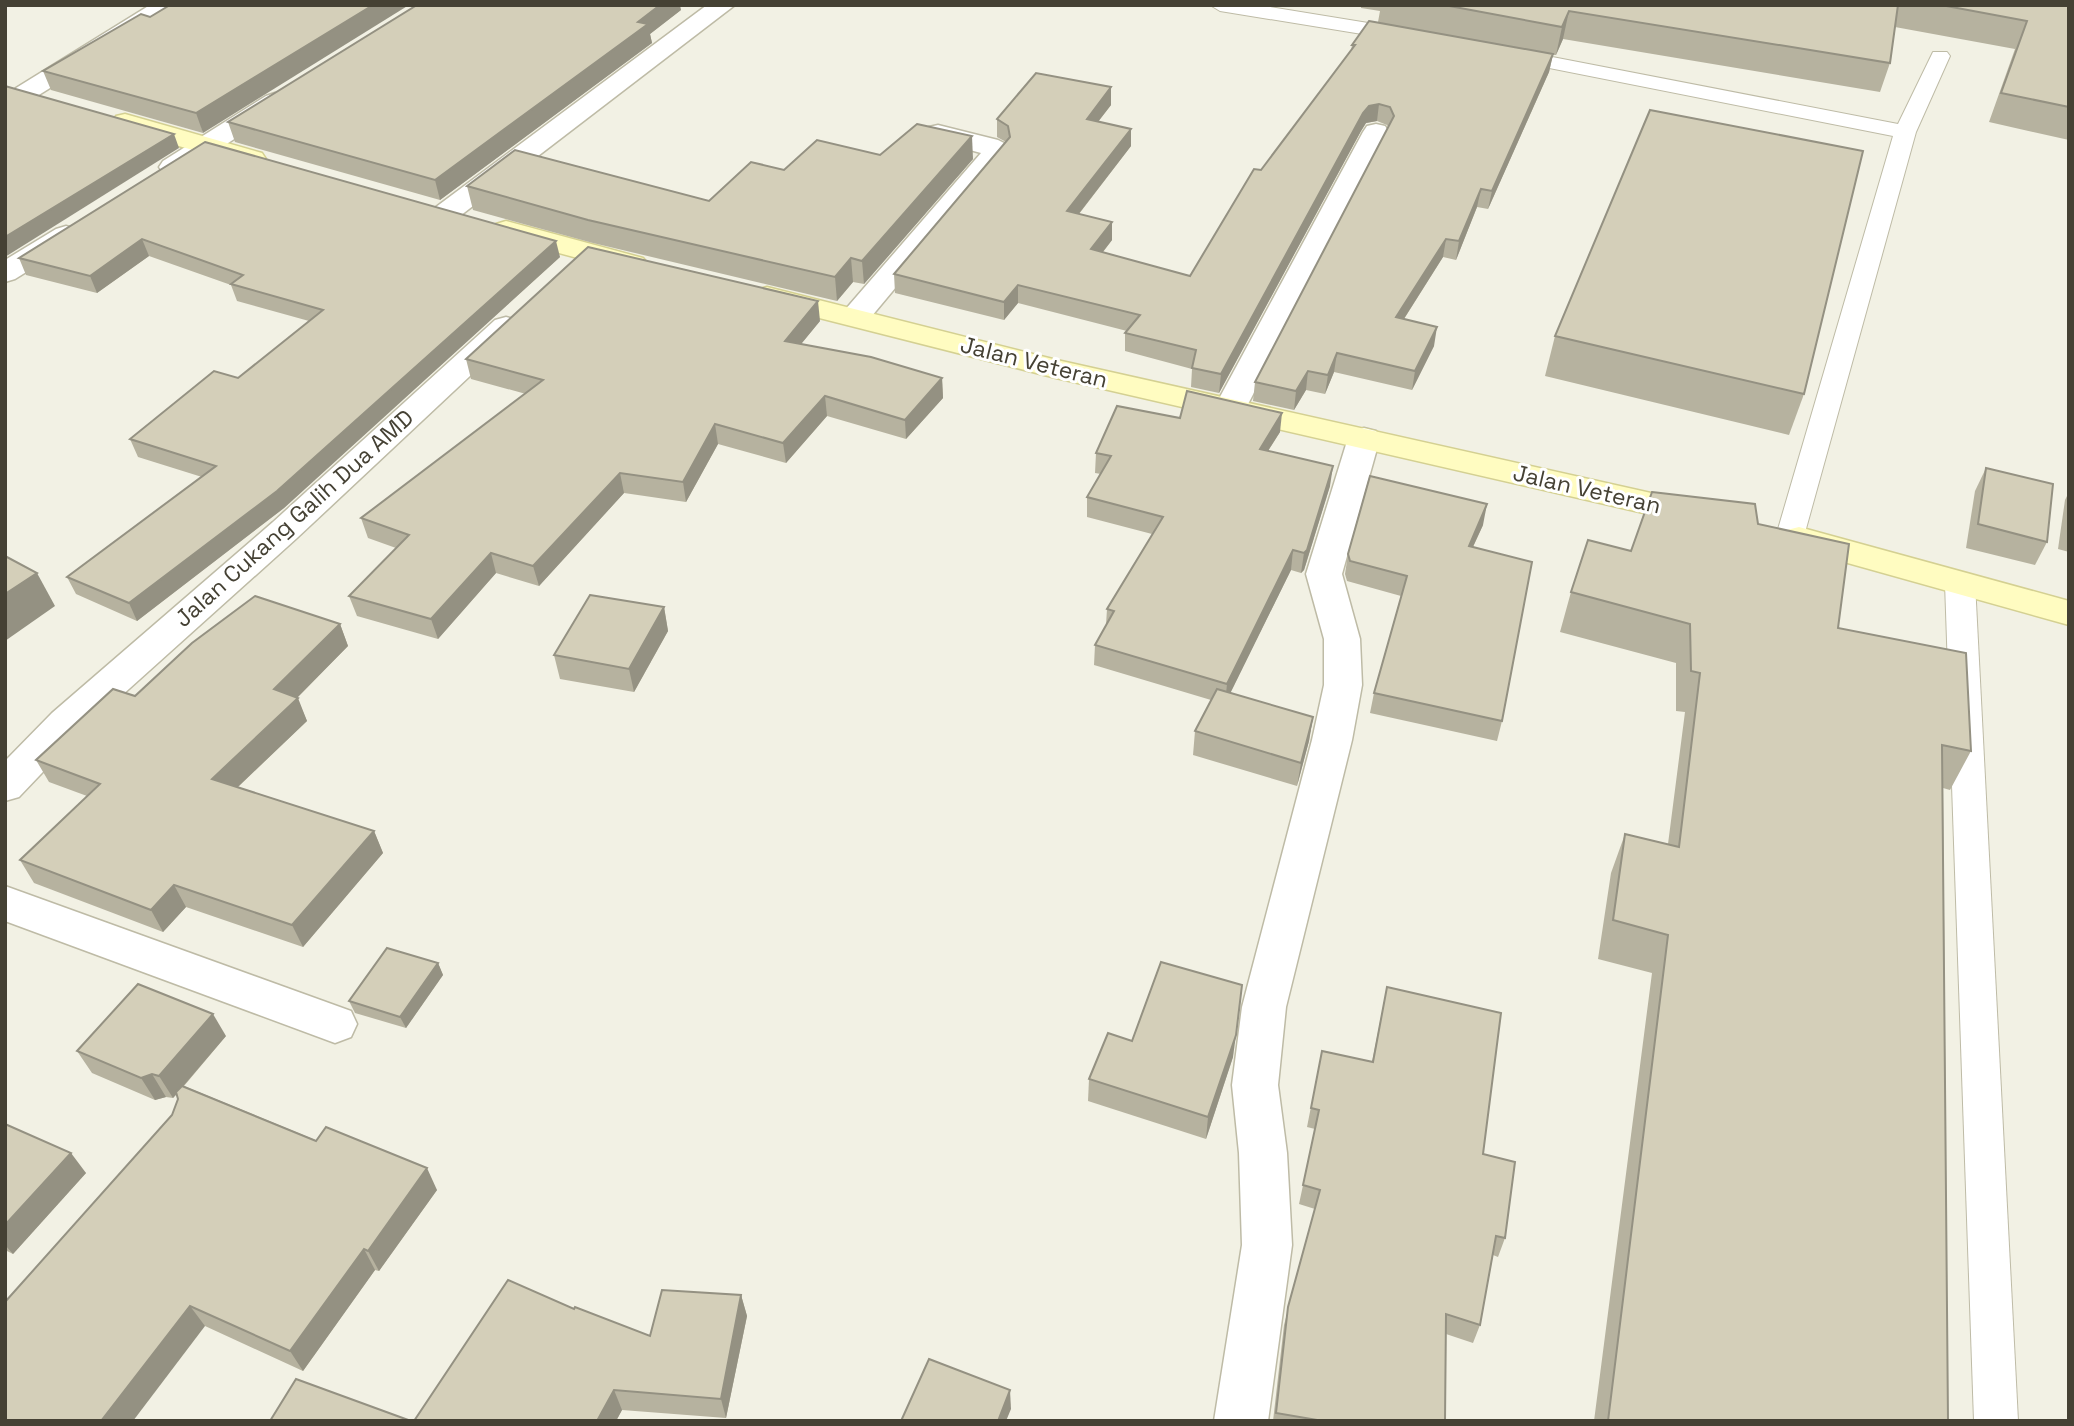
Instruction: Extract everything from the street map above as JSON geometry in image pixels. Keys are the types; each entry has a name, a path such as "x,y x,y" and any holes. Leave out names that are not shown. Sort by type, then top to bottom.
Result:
{"main road":[{"path":"15,90 64,104"},
{"path":"102,116 286,169"},
{"path":"433,209 585,253 666,272"},
{"name":"Jalan Veteran","path":"734,288 1056,369 1723,521"},
{"path":"1776,533 2069,612"}],"street":[{"path":"15,90 167,5"},
{"path":"433,209 723,5"},
{"path":"147,184 300,86"},
{"path":"1230,408 1376,132"},
{"path":"855,317 996,150 938,133"},
{"path":"5,273 88,221"},
{"path":"555,281 585,253"},
{"name":"Jalan Cukang Galih Dua AMD","path":"5,786 75,715 285,530 525,308"},
{"path":"1241,1421 1267,1245 1263,1153 1255,1084 1264,1007 1332,740 1343,685 1342,639 1324,574 1364,438"},
{"path":"5,903 335,1024"}],"lane":[{"path":"1220,5 1423,38"},
{"path":"1490,51 1905,132"},
{"path":"1776,533 1905,132 1940,56"},
{"path":"1960,583 1996,1421"}],"building":[{"path":"170,5 373,5 196,113 43,71 141,14 150,17"},
{"path":"417,5 660,5 638,22 648,24 435,180 228,122"},
{"path":"1444,5 1898,5 1890,63 1569,11 1562,27"},
{"path":"1941,5 2069,5 2069,107 2001,93 2027,21"},
{"path":"1369,21 1553,54 1492,191 1481,189 1459,241 1446,239 1396,317 1437,327 1415,371 1337,353 1328,375 1308,371 1296,391 1255,382 1394,116 1390,107 1379,104 1369,106 1363,113 1221,374 1192,368 1196,350 1125,333 1140,315 1018,285 1004,302 894,274 1010,137 1008,126 997,119 1036,73 1111,87 1087,119 1131,129 1067,211 1112,222 1091,249 1190,276 1254,169 1261,170 1355,45 1352,45"},
{"path":"5,86 174,134 5,237"},
{"path":"1650,110 1863,151 1804,394 1555,336"},
{"path":"917,124 972,136 862,261 851,258 835,277 588,220 467,186 515,150 709,201 751,162 784,170 817,140 880,155"},
{"path":"205,142 556,241 277,491 129,603 67,577 216,466 130,439 214,371 238,378 323,310 231,284 243,275 142,239 90,276 19,258"},
{"path":"588,247 818,301 785,341 871,357 942,378 905,420 825,396 783,443 715,424 683,482 620,473 533,566 491,553 431,619 349,596 409,535 361,518 543,380 466,359"},
{"path":"1187,391 1282,413 1260,449 1333,466 1307,550 1304,553 1293,550 1227,684 1095,645 1114,611 1107,609 1163,517 1087,497 1111,456 1096,453 1117,406 1180,418"},
{"path":"1986,468 2053,484 2047,542 1978,524"},
{"path":"1370,476 1487,504 1469,546 1532,562 1502,721 1374,693 1407,576 1350,561 1348,554"},
{"path":"1652,492 1755,504 1758,524 1849,544 1838,628 1966,653 1971,751 1942,745 1948,1421 1608,1421 1668,935 1613,920 1625,834 1679,847 1700,673 1691,671 1690,624 1571,592 1588,540 1631,551"},
{"path":"5,556 37,573 5,594"},
{"path":"590,595 664,607 629,669 554,655"},
{"path":"255,596 340,624 274,689 298,698 212,779 374,831 292,925 174,885 151,910 20,860 100,784 36,760 113,689 135,696 192,643"},
{"path":"1217,689 1313,717 1301,763 1195,731"},
{"path":"387,948 438,963 400,1017 349,1001"},
{"path":"1161,962 1242,985 1236,1035 1208,1117 1089,1079 1108,1033 1132,1041"},
{"path":"138,984 213,1014 159,1076 152,1074 141,1078 77,1051"},
{"path":"1387,987 1501,1013 1483,1154 1515,1162 1505,1238 1496,1236 1480,1325 1446,1314 1445,1421 1323,1421 1276,1413 1288,1307 1320,1190 1303,1185 1319,1110 1311,1108 1322,1051 1373,1062"},
{"path":"182,1086 316,1141 326,1127 427,1168 368,1251 364,1249 290,1351 190,1306 101,1421 5,1421 5,1302 172,1115 178,1099 176,1092"},
{"path":"5,1124 71,1153 5,1225"},
{"path":"508,1280 574,1309 575,1307 650,1336 662,1290 741,1295 721,1399 614,1390 597,1421 414,1421"},
{"path":"929,1359 1010,1390 998,1421 901,1421"},
{"path":"296,1379 411,1421 270,1421"}]}
